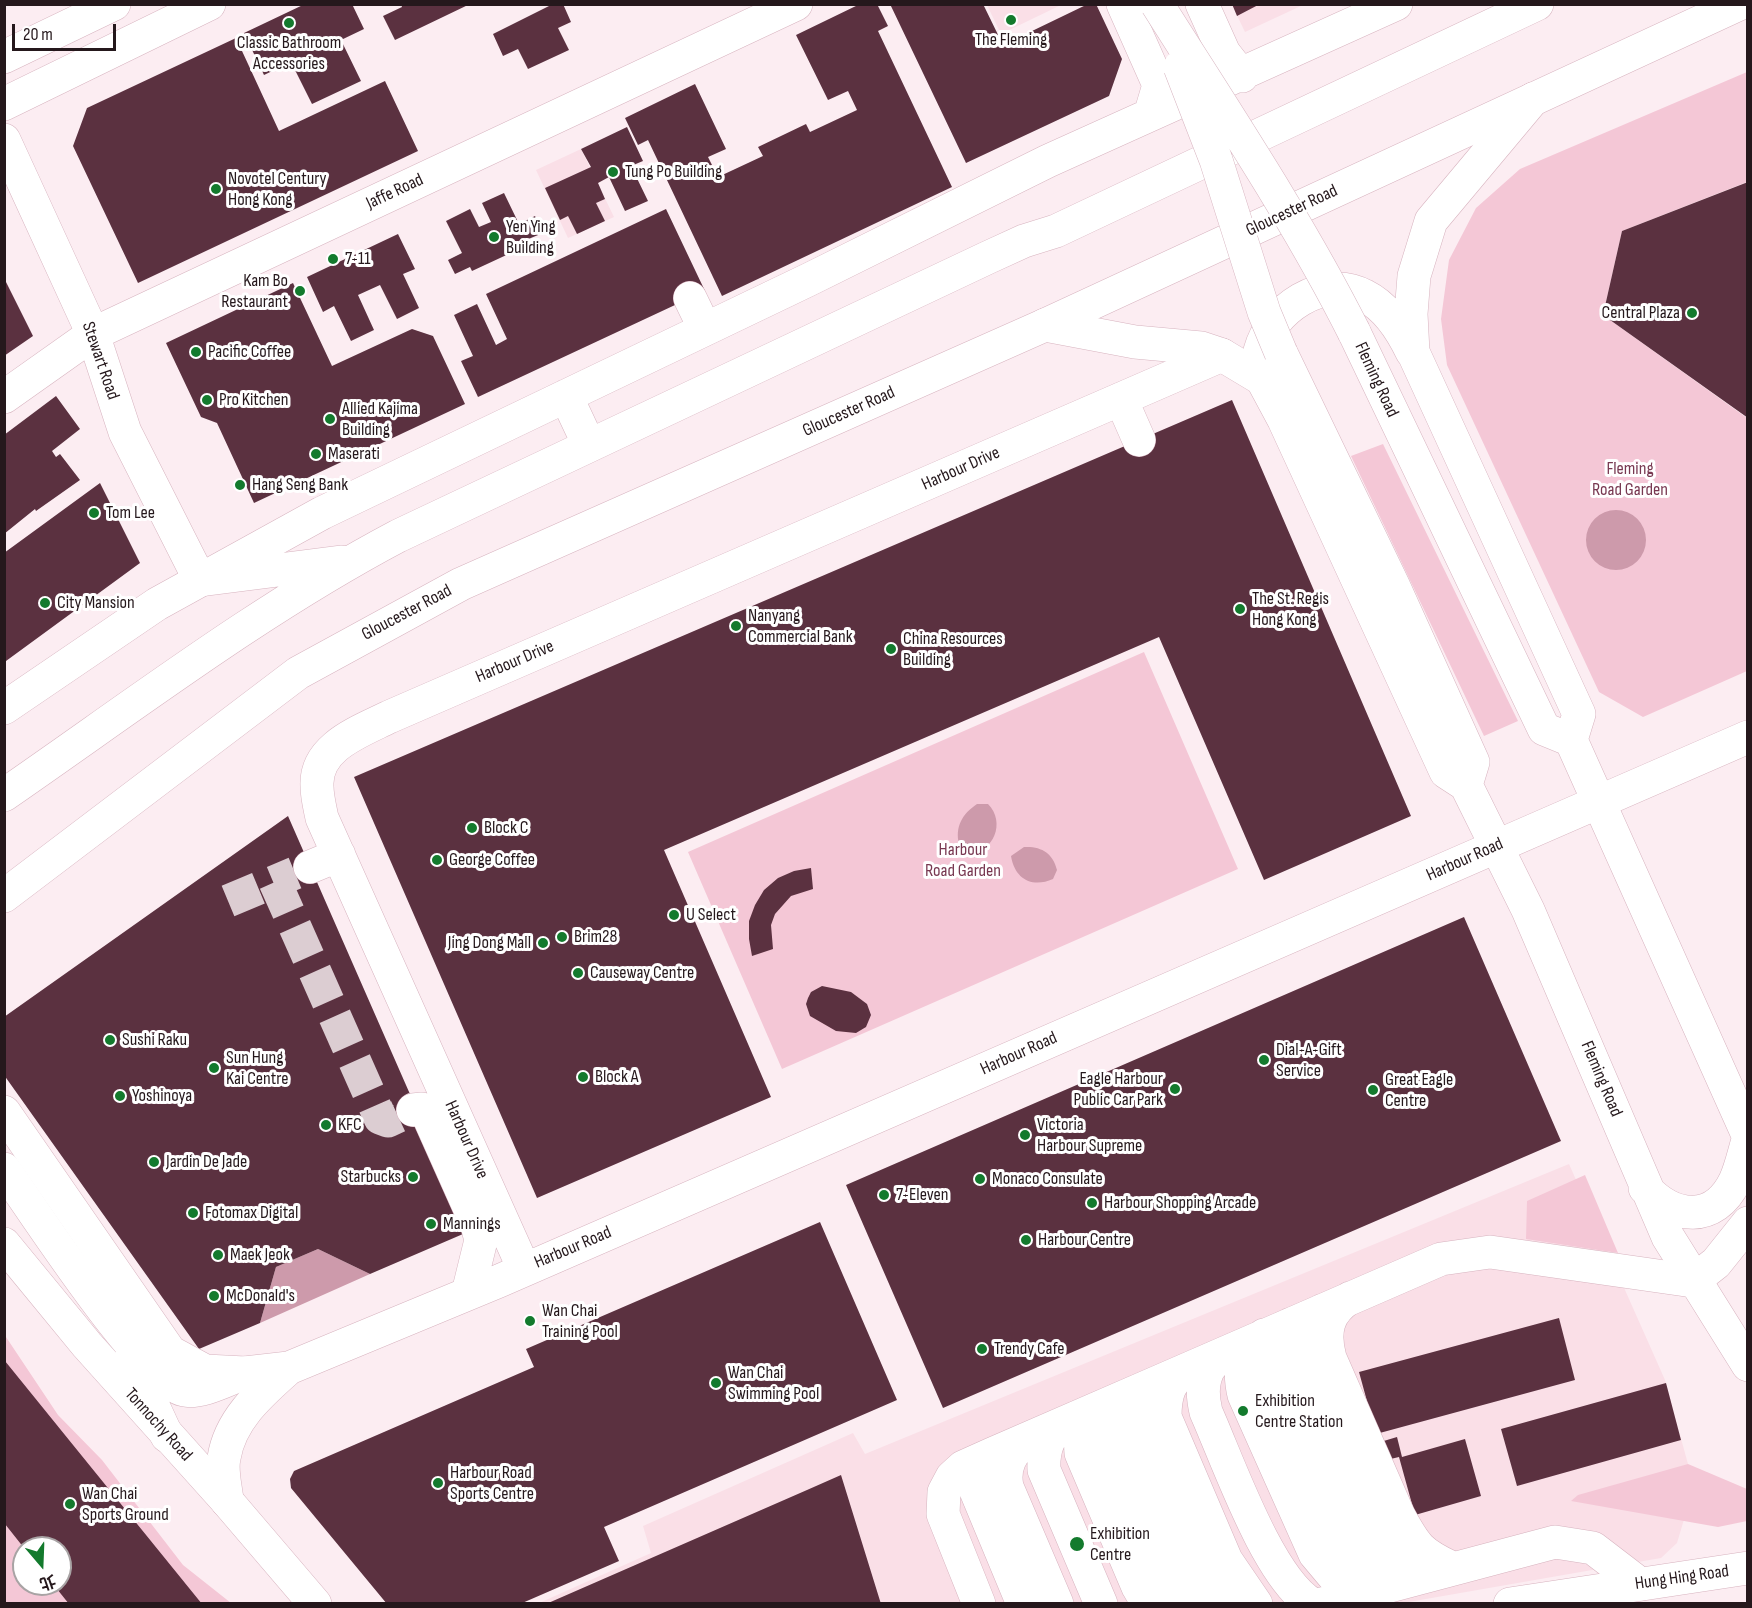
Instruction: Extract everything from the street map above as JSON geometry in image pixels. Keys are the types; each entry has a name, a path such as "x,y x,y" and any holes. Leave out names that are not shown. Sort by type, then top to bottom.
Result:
{"main road":[{"path":"4,57 114,4"},
{"path":"4,104 209,4"},
{"name":"Jaffe Road","path":"4,397 93,334 796,4"},
{"path":"1124,4 1135,17 1160,22 1170,19 1185,4"},
{"path":"1124,4 1159,85 1151,112"},
{"name":"Fleming Road","path":"1156,4 1248,148 1334,294 1558,735 1599,802 1748,1135"},
{"name":"Fleming Road","path":"1156,4 1216,160 1264,312 1281,353 1394,587 1496,846 1537,931 1645,1188 1668,1237 1693,1281 1748,1365"},
{"path":"1202,4 1224,53 1242,76"},
{"path":"4,708 87,650 200,580 322,513 1151,112 1242,76 1396,4"},
{"path":"4,795 241,631 350,561 427,521 998,253 1066,226 1537,4"},
{"name":"Gloucester Road","path":"4,896 270,692 298,673 461,584 1045,326 1739,4"},
{"path":"1413,352 1411,314 1414,276 1431,221 1533,99"},
{"name":"Stewart Road","path":"4,141 93,334 125,432 200,580"},
{"path":"1262,379 1259,353 1268,329 1298,301 1322,292 1350,291 1373,301 1394,321 1413,352 1579,714 1558,735"},
{"path":"690,298 705,329"},
{"path":"1045,326 1135,342 1201,348 1222,355 1262,379"},
{"name":"Harbour Drive","path":"524,1269 446,1096 324,861 322,818 316,784 324,756 346,739 388,717 1222,355"},
{"name":"Fleming Road","path":"1262,379 1293,416 1446,772 1469,774"},
{"path":"566,396 589,445"},
{"path":"1121,399 1139,440"},
{"path":"200,580 350,561"},
{"name":"Harbour Road","path":"245,1373 289,1368 468,1293 1748,737"},
{"path":"446,1096 415,1109 422,1109 427,1113 477,1225 481,1240 468,1293"},
{"path":"4,1112 170,1352 205,1371 245,1373"},
{"path":"1645,1188 1662,1203 1681,1213 1705,1210 1722,1198 1735,1182 1748,1140"},
{"path":"4,1169 119,1332 168,1384 185,1391 245,1373"},
{"path":"980,1604 946,1525 942,1503 948,1483 957,1471 1231,1349 1442,1259 1490,1252 1693,1281 1716,1263 1748,1223"},
{"name":"Tonnochy Road","path":"4,1244 87,1345 228,1501 315,1604"},
{"path":"1340,1302 1341,1304 1331,1316 1326,1335 1330,1358 1399,1516 1412,1540 1425,1555 1452,1568"},
{"path":"1340,1302 1312,1316 1300,1334 1297,1358 1368,1527 1382,1551 1395,1565 1388,1586"},
{"path":"1283,1327 1270,1347 1268,1371 1271,1382 1345,1547 1365,1571 1388,1586"},
{"path":"119,1332 167,1436"},
{"path":"1231,1349 1217,1358 1208,1370 1202,1389 1206,1412 1274,1564 1293,1590 1312,1604"},
{"name":"Harbour Road","path":"228,1501 223,1460 230,1436 256,1398 289,1368"},
{"path":"1148,1604 1138,1587 1081,1453 1080,1443 1086,1423 1095,1411 1151,1384 1180,1374 1170,1386 1166,1399 1165,1416 1226,1560 1256,1604"},
{"path":"1151,1384 1121,1400 1114,1410 1108,1430 1109,1441 1168,1579 1183,1604"},
{"path":"1151,1384 1139,1404 1137,1417 1140,1440 1197,1569 1220,1604"},
{"path":"1072,1419 1053,1432 1044,1452 1044,1470 1101,1604"},
{"path":"1027,1439 1010,1457 1006,1473 1006,1488 1057,1604"},
{"path":"992,1454 979,1469 976,1491 1023,1604"},
{"path":"1322,1604 1555,1542 1593,1548 1640,1584"},
{"name":"Hung Hing Road","path":"1510,1604 1748,1568"}],"shaded area":[{"name":"The Fleming","path":"987,5 1061,5 1001,34"},
{"path":"1232,5 1303,5 1245,32"},
{"name":"Yen Ying Building","path":"581,149 614,217 568,238 536,170"},
{"path":"1616,510 1633,515 1641,523 1646,540 1641,557 1633,565 1616,570 1599,565 1591,557 1586,540 1591,523 1599,515"},
{"path":"977,804 988,804 996,819 996,827 994,835 985,848 968,853 959,844 958,832 967,812"},
{"path":"1024,847 1041,849 1053,859 1057,870 1053,879 1039,883 1032,882 1016,871 1011,856"},
{"name":"Exhibition Centre Station","path":"1569,1164 1665,1380 1694,1486 1677,1543 1661,1558 1403,1603 537,1604 651,1553 643,1526 853,1433 865,1454"},
{"path":"318,1249 370,1274 260,1323 276,1267"}],"green space":[{"name":"Fleming Road Garden","path":"1747,72 1747,182 1622,231 1603,315 1747,418 1747,671 1643,717 1599,692 1447,365 1441,319 1449,260 1476,208 1520,169"},
{"path":"1383,444 1518,721 1484,736 1351,456"},
{"name":"Harbour Road Garden","path":"1144,652 1238,869 782,1069 688,852"},
{"path":"1585,1175 1618,1253 1526,1239 1527,1201"},
{"name":"Wan Chai Sports Ground","path":"4,1334 58,1415 102,1460 183,1565 231,1603 5,1603"},
{"path":"1688,1464 1747,1489 1747,1521 1718,1527 1571,1501 1578,1495"}],"building":[{"path":"305,4 352,4 364,29 341,40 361,81 312,104 291,62 264,75 244,33"},
{"path":"401,4 470,4 395,40 383,16 402,7"},
{"path":"553,4 563,4 571,22 558,28 569,50 528,69 518,49 503,56 493,34"},
{"path":"860,4 877,4 888,26 878,31 952,187 722,296 648,140 638,145 625,118 695,84 726,149 708,157 718,177 763,156 758,147 806,124 810,132 857,110 848,91 828,100 796,35"},
{"path":"890,4 983,4 1003,45 1088,4 1096,4 1122,59 1109,96 966,163"},
{"path":"1232,4 1260,4 1237,16"},
{"name":"Novotel Century Hong Kong","path":"236,38 279,131 385,81 418,151 138,283 73,146 87,108"},
{"path":"627,127 643,161 631,166 648,201 625,211 609,177 598,183 605,199 596,203 605,221 577,234 568,216 560,220 545,188 591,167 581,149"},
{"name":"Central Plaza","path":"1748,182 1748,418 1603,315 1622,231"},
{"name":"Yen Ying Building","path":"504,193 519,224 535,216 543,233 526,240 528,245 472,271 470,267 455,274 448,260 462,253 446,221 470,209 479,227 491,222 482,203"},
{"path":"666,209 705,291 478,397 461,361 473,356 454,315 477,304 496,345 507,339 486,294"},
{"path":"398,234 415,269 403,274 419,308 397,319 380,285 358,295 374,330 351,341 334,306 323,312 307,277"},
{"path":"4,278 33,336 4,356"},
{"name":"Allied Kajima Building","path":"293,283 332,366 412,329 433,336 465,404 254,503 217,423 201,417 166,343"},
{"path":"56,396 80,429 52,451 56,457 60,454 80,480 36,511 35,509 4,534 4,435"},
{"path":"1232,400 1411,816 1264,880 1159,637 664,850 771,1097 537,1198 354,777"},
{"name":"City Mansion","path":"100,483 140,563 6,661 4,553"},
{"name":"Sun Hung Kai Centre","path":"288,816 470,1231 370,1274 318,1249 276,1267 260,1323 199,1349 4,1075 4,1017"},
{"path":"811,868 813,889 791,896 775,914 771,925 773,949 752,956 749,921 764,890 778,878 794,871"},
{"path":"1464,917 1561,1141 943,1408 846,1185"},
{"path":"822,986 851,992 867,1004 871,1015 866,1027 856,1033 836,1031 810,1016 806,1004 808,998 811,992"},
{"path":"820,1222 897,1400 604,1527 619,1561 520,1604 387,1604 291,1488 290,1479 294,1471 534,1367 526,1349"},
{"path":"1559,1318 1575,1380 1376,1434 1359,1372"},
{"name":"Wan Chai Sports Ground","path":"5,1361 202,1604 69,1604 63,1596 72,1596 72,1536 14,1536 5,1524"},
{"path":"1666,1383 1681,1440 1517,1486 1501,1429"},
{"path":"1397,1437 1402,1457 1465,1439 1481,1496 1415,1515 1399,1457 1382,1461 1377,1443"},
{"path":"841,1475 881,1604 546,1604 807,1490"}],"tunnel":[{"path":"228,901 295,873"},
{"path":"275,882 380,1118 388,1121 416,1108"}],"place":[{"name":"The Fleming","path":"1011,20"},
{"name":"Classic Bathroom Accessories","path":"289,23"},
{"name":"Tung Po Building","path":"613,172"},
{"name":"Novotel Century Hong Kong","path":"216,189"},
{"name":"Yen Ying Building","path":"494,237"},
{"name":"7-11","path":"333,259"},
{"name":"Kam Bo Restaurant","path":"300,291"},
{"name":"Central Plaza","path":"1692,313"},
{"name":"Pacific Coffee","path":"196,352"},
{"name":"Pro Kitchen","path":"207,400"},
{"name":"Allied Kajima Building","path":"330,419"},
{"name":"Maserati","path":"316,454"},
{"name":"Hang Seng Bank","path":"240,485"},
{"name":"Tom Lee","path":"94,513"},
{"name":"City Mansion","path":"45,603"},
{"name":"The St. Regis Hong Kong","path":"1240,609"},
{"name":"Nanyang Commercial Bank","path":"736,626"},
{"name":"China Resources Building","path":"891,649"},
{"name":"Block C","path":"472,828"},
{"name":"George Coffee","path":"437,860"},
{"name":"U Select","path":"674,915"},
{"name":"Brim28","path":"562,937"},
{"name":"Jing Dong Mall","path":"543,943"},
{"name":"Causeway Centre","path":"578,973"},
{"name":"Sushi Raku","path":"110,1040"},
{"name":"Dial-A-Gift Service","path":"1264,1060"},
{"name":"Sun Hung Kai Centre","path":"214,1068"},
{"name":"Block A","path":"583,1077"},
{"name":"Eagle Harbour Public Car Park","path":"1175,1089"},
{"name":"Great Eagle Centre","path":"1373,1090"},
{"name":"Yoshinoya","path":"120,1096"},
{"name":"KFC","path":"326,1125"},
{"name":"Victoria Harbour Supreme","path":"1025,1135"},
{"name":"Jardin De Jade","path":"154,1162"},
{"name":"Starbucks","path":"413,1177"},
{"name":"Monaco Consulate","path":"980,1179"},
{"name":"7-Eleven","path":"884,1195"},
{"name":"Harbour Shopping Arcade","path":"1092,1203"},
{"name":"Fotomax Digital","path":"193,1213"},
{"name":"Mannings","path":"431,1224"},
{"name":"Harbour Centre","path":"1026,1240"},
{"name":"Maek Jeok","path":"218,1255"},
{"name":"McDonald's","path":"214,1296"},
{"name":"Wan Chai Training Pool","path":"530,1321"},
{"name":"Trendy Cafe","path":"982,1349"},
{"name":"Wan Chai Swimming Pool","path":"716,1383"},
{"name":"Exhibition Centre Station","path":"1243,1411"},
{"name":"Harbour Road Sports Centre","path":"438,1483"},
{"name":"Wan Chai Sports Ground","path":"70,1504"},
{"name":"Exhibition Centre","path":"1077,1544"}]}
